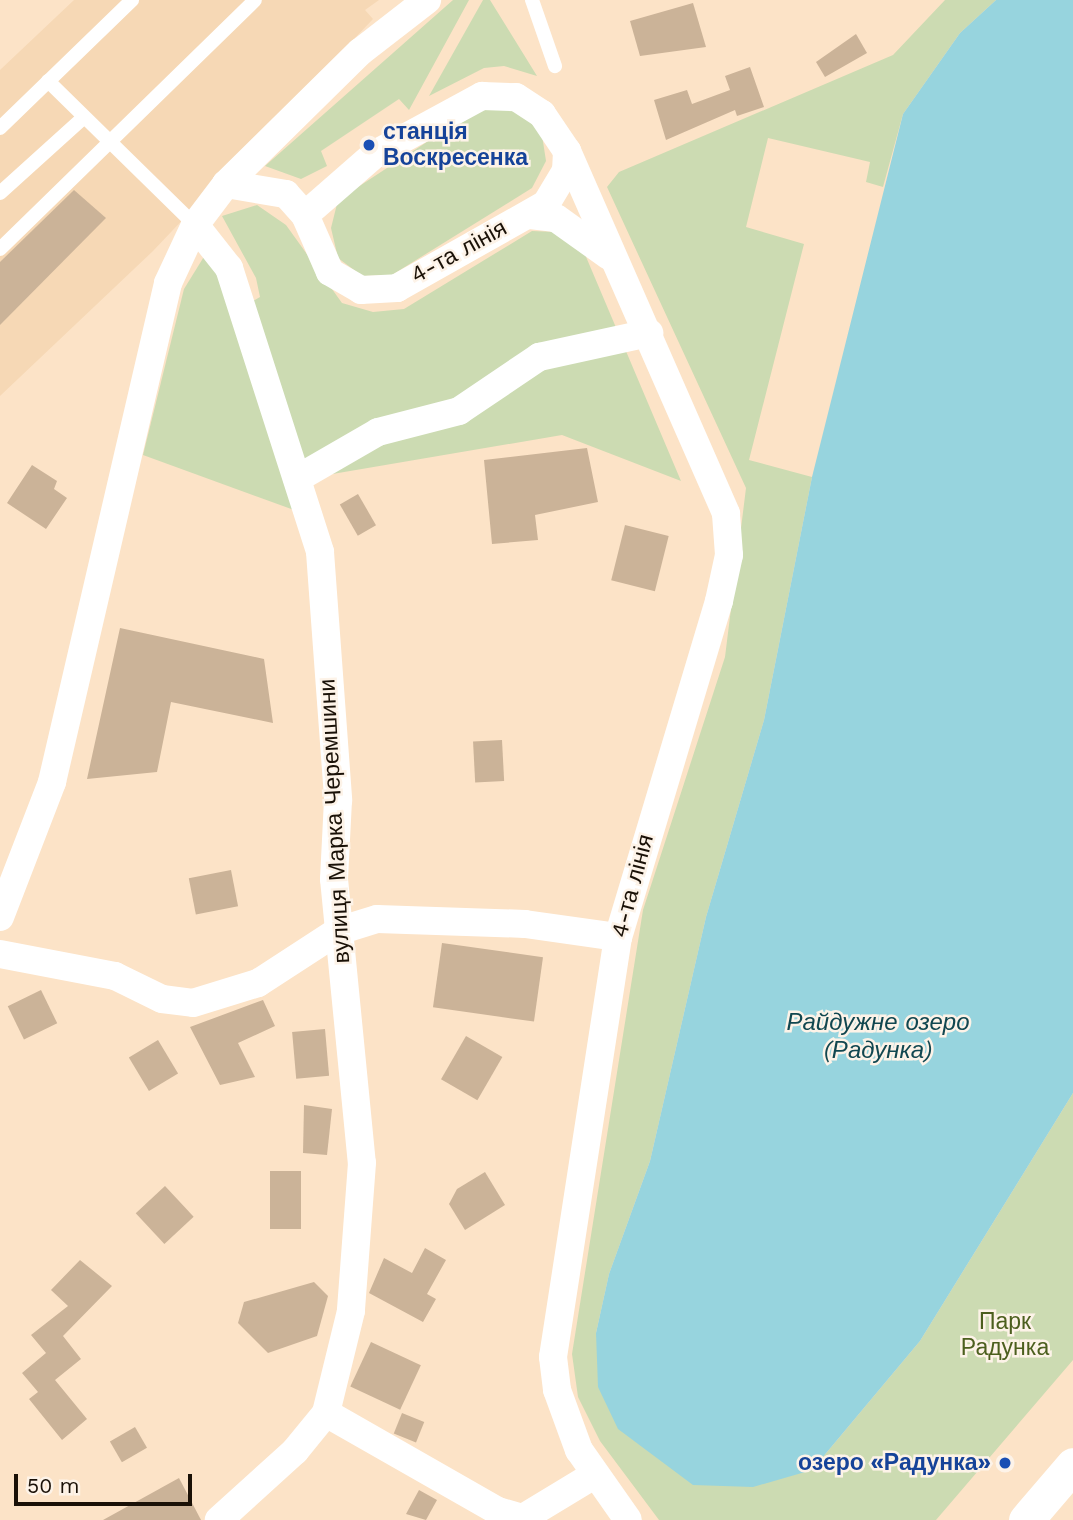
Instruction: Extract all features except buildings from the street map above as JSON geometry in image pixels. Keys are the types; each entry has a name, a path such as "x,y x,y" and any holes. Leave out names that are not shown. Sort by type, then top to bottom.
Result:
{"street":[{"path":"0,917 52,782 168,283 195,225 226,184 360,52 428,0"},
{"name":"4-та лінія","path":"305,215 375,154 482,96 516,97 542,114 567,151 726,514 729,555 618,937 553,1357 556,1390 594,1475 628,1520"},
{"name":"4-та лінія","path":"226,184 286,194 305,215 330,272 361,290 397,288 530,215 559,189 567,151"},
{"name":"4-та лінія","path":"530,215 556,218 582,232 616,262"},
{"name":"вулиця Марка Черемшини","path":"195,225 229,268 300,477 320,552 338,800 338,931 362,1163 351,1311 326,1413 295,1451 219,1520"},
{"path":"300,477 378,432 459,411 539,357 649,333"},
{"path":"0,954 116,976 162,999 193,1003 258,983 338,931 377,919 525,924 618,937"},
{"path":"326,1413 498,1511 526,1519 555,1507 594,1475"},
{"path":"1026,1520 1073,1465"}],"lane":[{"path":"0,128 132,0"},
{"path":"0,249 255,0"},
{"path":"532,0 555,66"},
{"path":"48,81 195,225"},
{"path":"0,192 84,117"}],"shaded area":[{"path":"74,0 379,0 365,10 373,19 153,251 0,396 0,70"}],"green space":[{"path":"453,0 469,0 409,110 399,99 321,151 327,166 301,179 265,166"},
{"path":"483,0 490,0 537,76 504,66 484,68 429,96"},
{"name":"Парк Радунка","path":"945,0 996,0 960,33 903,114 883,187 866,182 870,162 768,138 746,227 804,244 749,460 812,477 764,720 706,917 650,1161 609,1274 596,1333 812,1470 920,1341 1073,1093 1073,1360 936,1520 659,1520 600,1441 578,1397 572,1354 643,910 725,657 746,488 607,187 619,172 893,55"},
{"path":"485,104 516,107 541,129 546,161 532,188 392,275 362,276 338,258 331,228 338,200"},
{"path":"257,205 286,225 342,303 373,312 404,309 532,231 556,232 584,252 681,481 562,435 309,478 253,301 260,297 256,278 222,216"},
{"path":"205,255 222,281 294,510 143,455 184,289"}],"water":[{"name":"Райдужне озеро (Радунка)","path":"996,0 1073,0 1073,1093 920,1341 812,1470 753,1487 693,1485 618,1429 598,1387 596,1333 609,1274 650,1161 706,917 764,720 812,477 903,114 960,33"}],"place":[{"name":"станція Воскресенка","path":"369,145"},
{"name":"озеро «Радунка»","path":"1005,1463"}]}
